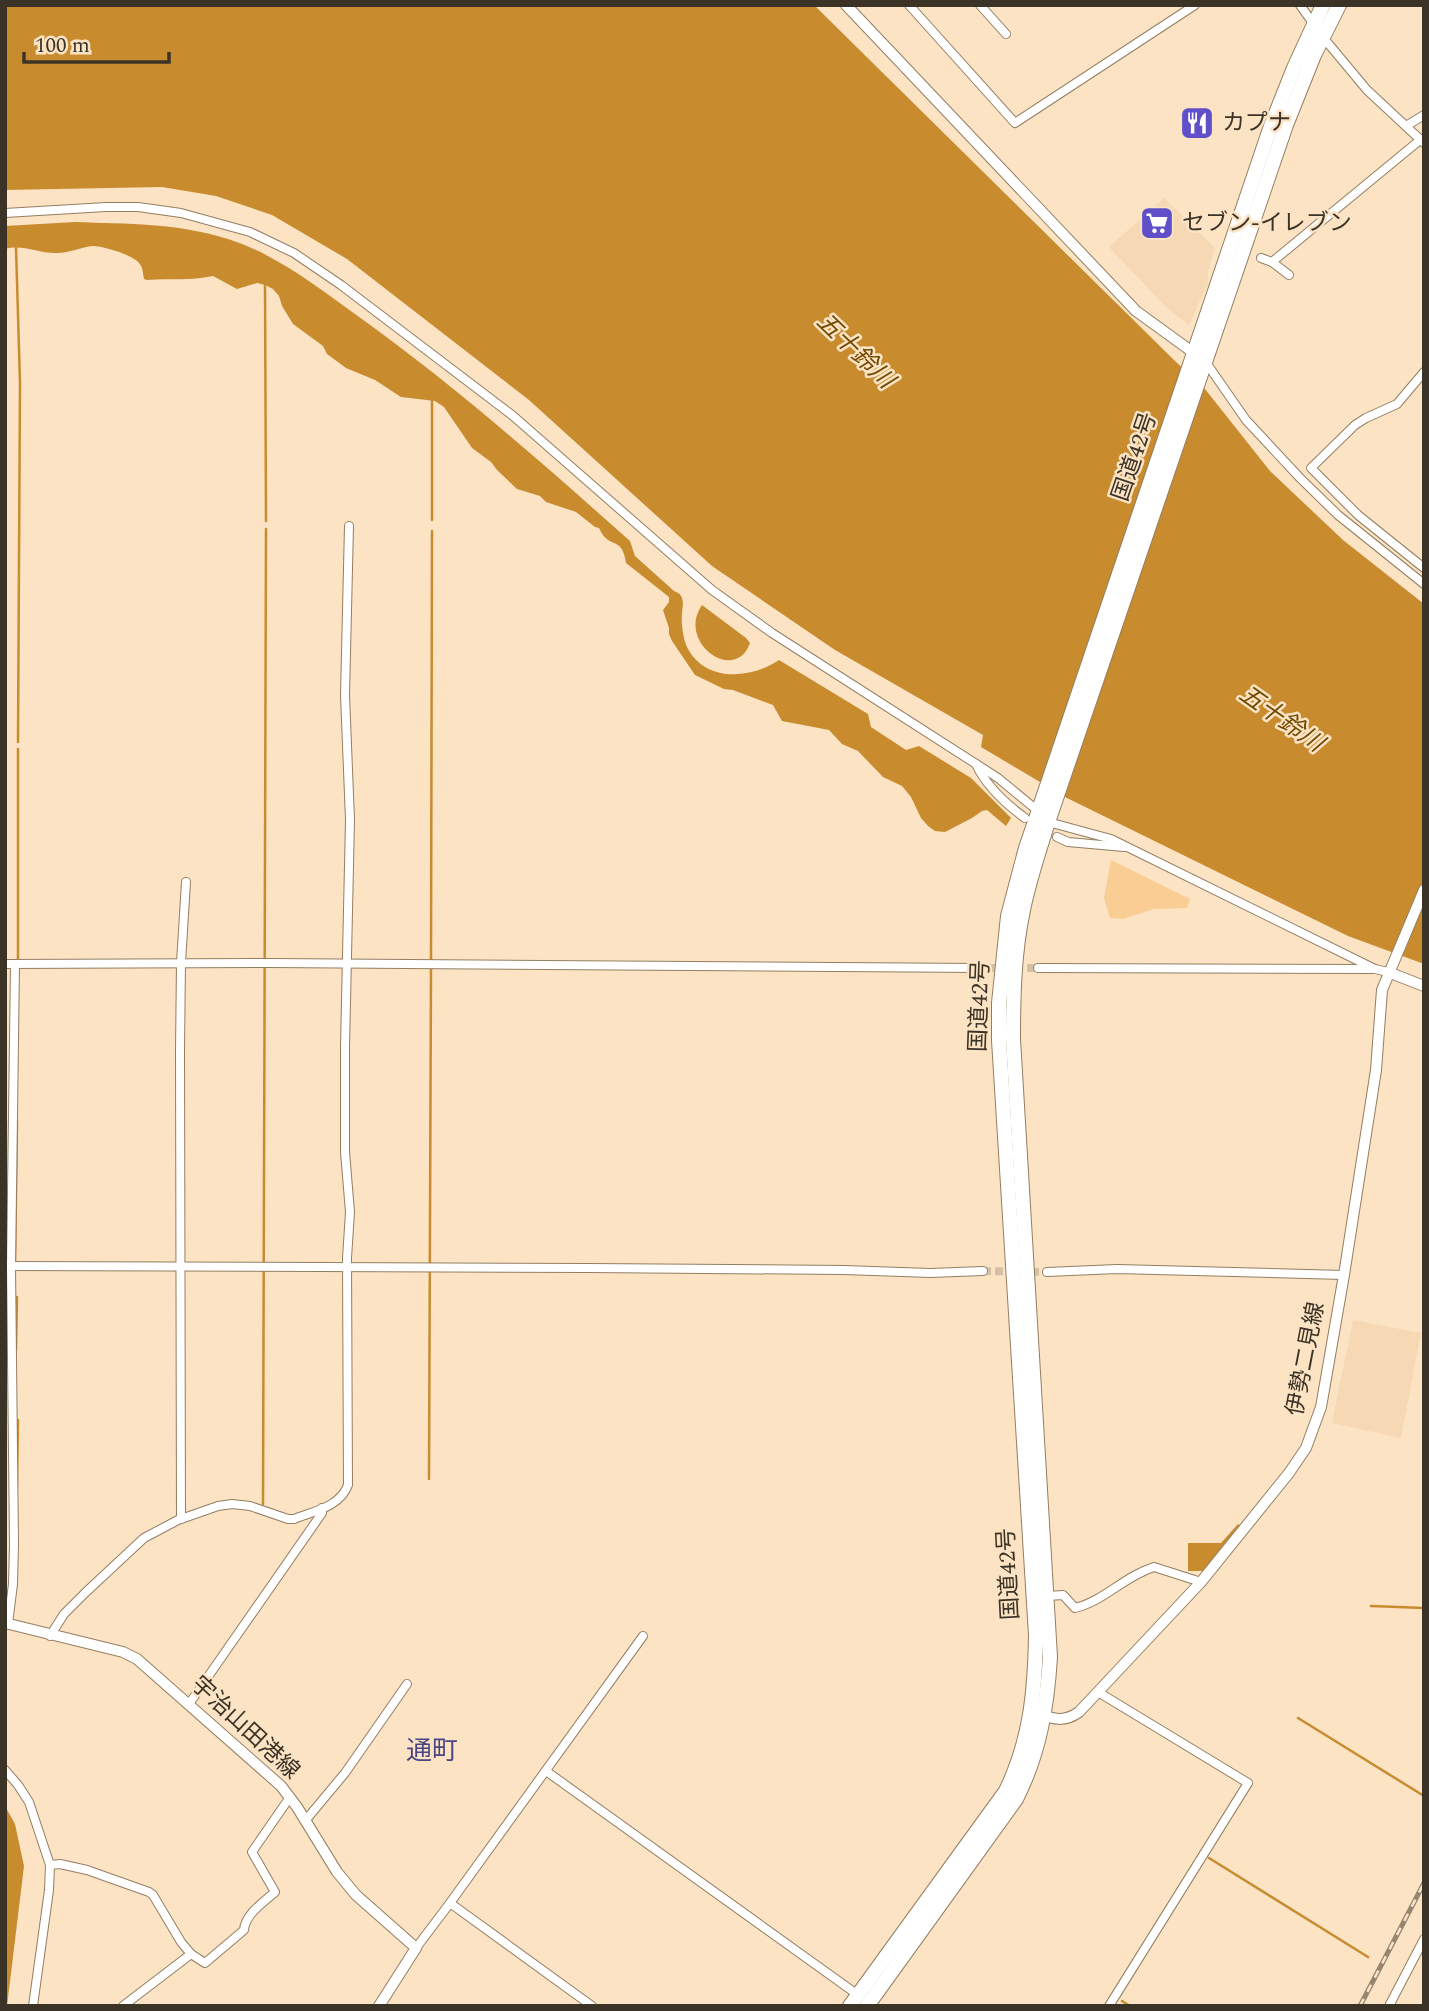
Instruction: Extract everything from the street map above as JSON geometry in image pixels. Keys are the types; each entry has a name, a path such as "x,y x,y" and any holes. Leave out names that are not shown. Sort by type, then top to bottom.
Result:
{"highway":[{"name":"国道42号","path":"1198,363 1271,126 1323,5"},
{"name":"国道42号","path":"1038,1713 1047,1699 1050,1657 1013,1039 1017,947 1022,912 1046,809 1198,363 1286,125 1314,55 1339,5"},
{"name":"国道42号","path":"859,2002 1016,1799 1036,1752 1038,1713 1035,1635 999,1003 1008,916 1026,848 1046,809"}],"main road":[{"path":"846,5 1136,311 1198,363"},
{"name":"伊勢二見線","path":"1038,1713 1059,1720 1079,1712 1201,1583 1306,1448 1321,1406 1344,1275 1376,1070 1382,990 1424,890"},
{"path":"1388,972 1424,986"},
{"name":"宇治山田港線","path":"7,1623 130,1654 249,1757 290,1797 337,1872 356,1895 416,1948"},
{"path":"379,2006 416,1948"}],"street":[{"path":"909,5 1015,123 1195,5"},
{"path":"980,5 1006,34"},
{"path":"1272,262 1422,141 1367,90 1300,5"},
{"path":"1406,126 1424,115"},
{"path":"5,212 138,207 181,213 250,232 294,253 341,285 512,415 712,590 772,634 1046,809 1375,969"},
{"path":"1261,258 1272,262 1289,275"},
{"path":"1198,363 1300,478 1338,515 1424,584"},
{"path":"1424,372 1396,404 1355,425 1311,468 1358,515 1424,568"},
{"path":"50,1635 64,1614 144,1538 181,1519 232,1504 294,1519 333,1504 342,1497 348,1485 347,1268 350,1212 345,1152 350,820 345,695 349,526"},
{"path":"975,762 981,774 1003,799 1025,818"},
{"path":"1057,837 1068,842 1127,847"},
{"path":"181,1519 181,963 186,882"},
{"path":"5,964 979,968"},
{"path":"7,1623 13,1584 10,1544 8,1266 15,964"},
{"path":"1038,968 1375,969 1388,972"},
{"path":"8,1266 844,1270 930,1273 983,1271"},
{"path":"1047,1272 1117,1269 1344,1275"},
{"path":"189,1704 322,1513 322,1508"},
{"path":"1047,1596 1063,1595 1075,1608 1079,1607 1093,1603 1129,1577 1154,1567 1201,1583"},
{"path":"416,1948 643,1636"},
{"path":"305,1821 345,1773 407,1684"},
{"path":"1098,1692 1248,1783 1109,2006"},
{"path":"5,1770 29,1802 50,1865 33,2006"},
{"path":"546,1770 859,2002"},
{"path":"50,1865 60,1864 87,1870 149,1892 191,1954 205,1962 244,1930 244,1923 249,1916 275,1892 252,1852 290,1797"},
{"path":"450,1903 592,2006"},
{"path":"1389,2006 1424,1939"},
{"path":"123,2006 191,1954"}],"shaded area":[{"path":"1164,198 1215,248 1208,272 1208,283 1189,325 1166,307 1109,247"},
{"path":"1111,860 1190,899 1187,908 1154,909 1123,919 1110,918 1104,898"},
{"path":"1353,1320 1421,1333 1401,1438 1332,1423"}],"water":[{"name":"五十鈴川","path":"5,5 814,5 1205,389 1270,471 1343,540 1424,604 1424,964 1348,936 1067,798 981,747 983,735 835,650 712,566 529,400 347,259 272,215 216,196 162,187 5,190"},
{"path":"75,222 152,225 209,234 245,245 294,271 391,340 461,395 630,541 635,556 681,596 682,626 687,647 705,667 717,672 742,674 779,660 868,714 871,727 906,750 919,746 971,778 1011,818 1006,826 987,810 945,832 935,831 921,818 911,797 902,786 883,777 858,751 842,744 829,730 782,721 773,705 724,689 695,675 669,634 663,610 669,597 626,563 618,545 576,512 517,489 491,462 472,448 444,407 435,401 401,397 375,380 346,368 327,354 323,346 293,324 273,289 257,283 237,289 213,276 147,280 144,279 141,266 136,260 98,246 60,253 5,249 5,226"},
{"path":"702,605 746,638 750,643 743,655 733,660 721,659 711,654 702,644 696,632 696,619"},
{"path":"1238,1524 1243,1527 1207,1571 1188,1571 1188,1543 1221,1543"},
{"path":"5,1806 15,1824 24,1866 7,2006 5,2006"}],"waterway":[{"path":"16,247 20,383 18,742"},
{"path":"265,285 266,521"},
{"path":"432,400 432,520"},
{"path":"263,1504 266,529"},
{"path":"431,961 432,531"},
{"path":"18,749 18,961"},
{"path":"429,1479 431,968"},
{"path":"15,1265 17,1121"},
{"path":"16,1350 17,1297"},
{"path":"17,1486 18,1420"},
{"path":"1371,1606 1424,1608"},
{"path":"1298,1718 1424,1796"},
{"path":"1209,1858 1368,1957"},
{"path":"1122,2001 1130,2006"}],"tunnel":[{"path":"979,968 1038,968"},
{"path":"983,1271 1047,1272"}],"railway":[{"path":"1360,2006 1424,1883"}],"place":[{"name":"カプナ","path":"1197,123"},
{"name":"セブン-イレブン","path":"1157,223"}],"district":[{"name":"通町","path":"432,1751"}]}
